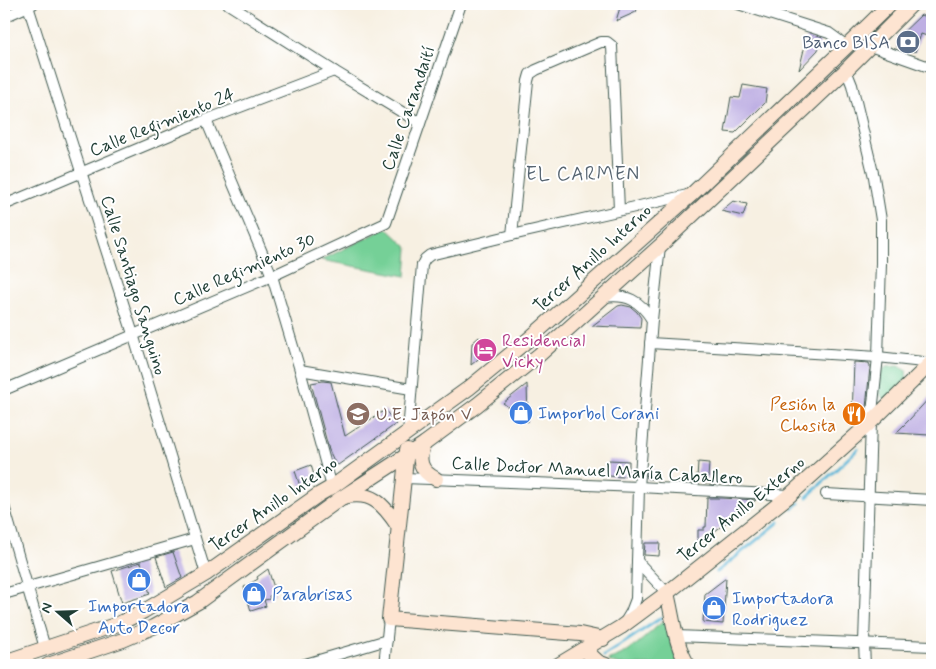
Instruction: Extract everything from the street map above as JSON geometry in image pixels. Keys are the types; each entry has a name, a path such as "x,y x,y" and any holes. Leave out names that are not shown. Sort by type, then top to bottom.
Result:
{"main road":[{"name":"Tercer Anillo Interno","path":"4,662 118,624 144,611 206,574 332,487 469,388 529,339 692,194 890,4"},
{"name":"Tercer Anillo Interno","path":"49,665 123,640 198,602 341,498 424,444 476,405 539,355 660,246 846,70 912,4"},
{"path":"774,138 770,136 768,130 783,108"},
{"path":"731,179 746,156 746,152 742,147"},
{"name":"Tercer Anillo Externo","path":"558,665 621,628 790,495 872,422 932,362"},
{"path":"446,405 434,418 413,434 408,443 389,619 580,634 603,639"},
{"path":"424,444 420,452 420,460 428,475 436,479"},
{"path":"318,496 334,490 389,457 397,455 406,456"},
{"path":"341,498 360,495 378,501 398,526"},
{"path":"198,602 205,591 206,574"},
{"path":"667,593 677,636 688,665"},
{"path":"585,650 598,662 606,665"}],"street":[{"path":"228,4 334,71 420,122"},
{"name":"Calle Carandaití","path":"386,223 461,4"},
{"path":"738,4 829,33 847,46"},
{"path":"4,17 31,5"},
{"name":"Calle Santiago Sanguino","path":"31,5 81,173 133,334 206,574"},
{"path":"512,234 530,74 601,42 607,42 612,46 619,210"},
{"path":"870,46 932,68"},
{"path":"846,70 852,85 874,177 881,220 878,357 868,497 865,665"},
{"name":"Calle Regimiento 24","path":"4,205 206,120 334,71"},
{"path":"206,120 272,276 332,487"},
{"path":"408,432 422,265 425,259 430,255 512,234 692,194"},
{"path":"664,200 671,203 673,211"},
{"name":"Calle Regimiento 30","path":"4,390 272,276 386,223"},
{"path":"621,628 631,612 636,599 639,487 652,320 660,246"},
{"path":"604,297 627,297 637,302 646,310 652,320"},
{"path":"650,343 932,362"},
{"path":"300,370 411,389"},
{"name":"Calle Doctor Manuel María Caballero","path":"404,478 790,495"},
{"path":"826,494 932,500"},
{"path":"4,506 44,648"},
{"path":"4,594 195,539"},
{"path":"637,561 667,593"},
{"path":"384,665 389,619"},
{"path":"677,636 932,646"},
{"path":"302,665 387,640"}],"green space":[{"path":"387,228 408,248 406,276 321,260"},
{"path":"898,366 906,370 907,380 885,402 879,392 880,372 886,367"},
{"path":"666,619 673,649 681,665 619,665 608,661 632,648"}],"building":[{"path":"621,4 639,4 636,12 616,21"},
{"path":"921,15 932,20 930,37 921,34 915,52 897,47 897,38"},
{"path":"807,37 820,40 818,50 799,70"},
{"path":"743,85 767,89 765,103 735,133 725,132 731,97 740,98"},
{"path":"733,201 747,204 743,216 721,211"},
{"path":"618,306 631,307 637,312 641,318 640,328 592,326"},
{"path":"479,337 489,350 471,365 472,343"},
{"path":"854,362 869,363 870,367 866,408 852,417"},
{"path":"331,382 345,436 385,410 396,424 338,465 335,463 329,450 311,383"},
{"name":"Imporbol Corani","path":"527,384 528,422 503,403"},
{"path":"931,396 929,435 896,433 910,419"},
{"path":"609,460 629,461 629,472 623,477 608,476"},
{"path":"698,462 709,463 708,479 697,478"},
{"path":"311,465 316,476 313,483 300,486 295,471"},
{"path":"657,470 657,479 647,478 647,471"},
{"path":"707,498 756,500 698,544 698,530 704,530 704,527 706,527"},
{"path":"645,543 660,543 659,556 644,555"},
{"path":"173,552 182,578 166,587 156,557"},
{"path":"141,562 150,594 122,603 112,571"},
{"path":"268,569 276,594 269,596 270,599 264,600 266,606 251,611 244,587 258,579 257,577"},
{"name":"Importadora Rodriguez","path":"726,578 723,624 703,622 705,594"}],"waterway":[{"path":"807,497 858,449"},
{"path":"793,509 799,503"},
{"path":"717,572 779,522"},
{"path":"604,656 661,618"}],"place":[{"name":"Banco BISA","path":"908,42"},
{"name":"Residencial Vicky","path":"485,350"},
{"name":"Imporbol Corani","path":"521,413"},
{"name":"U.E. Japón V","path":"358,414"},
{"name":"Pesión la Chosita","path":"854,414"},
{"name":"Importadora Auto Decor","path":"139,580"},
{"name":"Parabrisas","path":"254,594"},
{"name":"Importadora Rodriguez","path":"714,608"}],"district":[{"name":"EL CARMEN","path":"583,173"}]}
